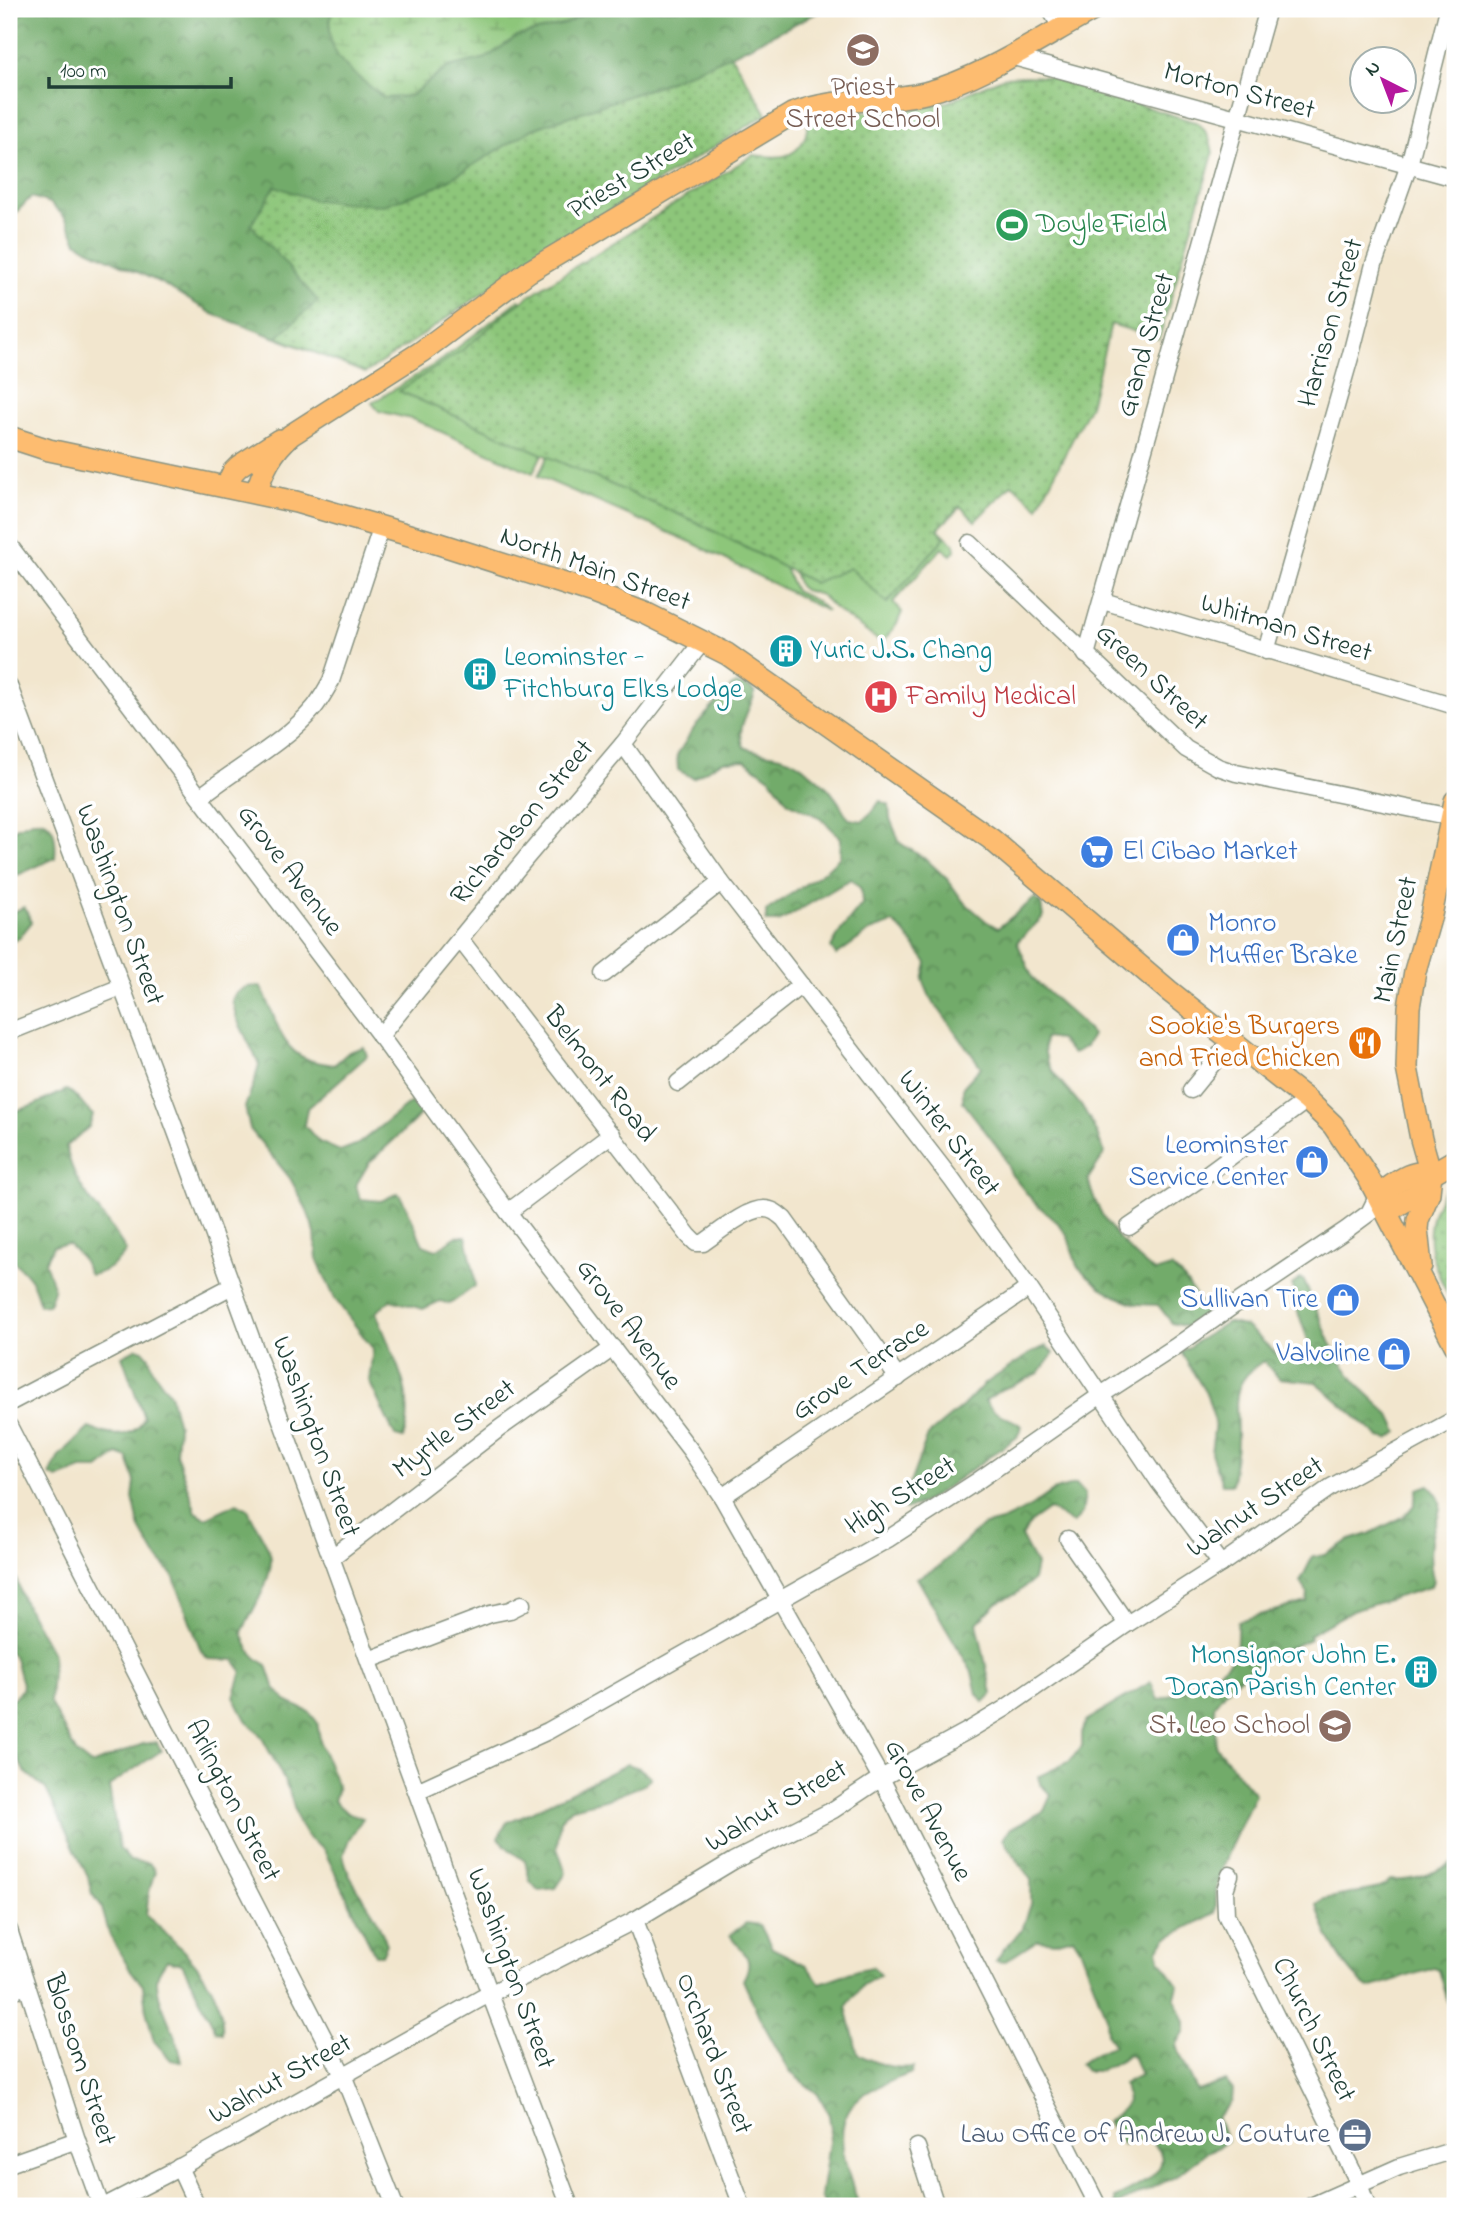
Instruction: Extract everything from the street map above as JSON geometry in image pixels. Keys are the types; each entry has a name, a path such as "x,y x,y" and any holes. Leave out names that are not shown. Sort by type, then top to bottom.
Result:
{"main road":[{"name":"Priest Street","path":"256,493 268,460 291,435 421,352 528,272 792,114 814,105 906,97 928,92 982,71 1010,56 1056,18 1095,9"},
{"path":"226,487 233,472 244,462 270,444 291,435"},
{"name":"North Main Street","path":"9,437 49,450 296,502 382,526 593,593 647,614 703,641 759,674 991,839 1231,1041 1307,1100 1346,1142 1378,1207 1423,1282"},
{"name":"Main Street","path":"1432,1174 1421,1139 1407,1068 1407,1038 1415,971 1431,915 1454,809"},
{"path":"1378,1207 1422,1191 1432,1174 1455,1160"},
{"path":"1432,1174 1429,1193 1417,1229 1423,1282 1455,1345"}],"street":[{"name":"Grand Street","path":"1086,654 1268,9"},
{"name":"Harrison Street","path":"1266,651 1374,264 1409,165 1448,9"},
{"name":"Morton Street","path":"1010,56 1455,178"},
{"path":"200,797 296,726 323,694 331,681 382,526"},
{"name":"Green Street","path":"970,543 1186,749 1218,767 1237,773 1454,809"},
{"name":"Grove Avenue","path":"9,545 380,1036 508,1212 691,1451 722,1497 881,1777 1098,2206"},
{"name":"Whitman Street","path":"1103,601 1455,706"},
{"name":"Richardson Street","path":"380,1036 623,744 703,641"},
{"name":"Washington Street","path":"9,686 570,2206"},
{"name":"Winter Street","path":"623,744 721,882 952,1180 1159,1482 1221,1563"},
{"path":"604,974 721,882"},
{"name":"Belmont Road","path":"460,939 684,1231 696,1243 703,1243 751,1212 773,1210 784,1219 898,1378"},
{"path":"678,1083 801,985"},
{"path":"9,1032 121,987"},
{"path":"1191,1090 1231,1041"},
{"path":"1129,1227 1207,1174 1307,1100"},
{"path":"508,1212 612,1134"},
{"name":"High Street","path":"417,1791 548,1731 888,1539 976,1482 1378,1207"},
{"path":"9,1403 232,1286"},
{"name":"Grove Terrace","path":"722,1497 1029,1289"},
{"name":"Myrtle Street","path":"331,1558 500,1428 613,1348"},
{"name":"Walnut Street","path":"103,2206 490,1994 635,1920 733,1861 833,1810 881,1777 937,1749 1004,1709 1331,1488 1455,1419"},
{"name":"Arlington Street","path":"9,1426 343,2075 395,2206"},
{"path":"1068,1539 1127,1624"},
{"path":"369,1660 522,1604"},
{"name":"Church Street","path":"1230,1875 1225,1890 1226,1915 1359,2183 1367,2206"},
{"name":"Orchard Street","path":"635,1920 742,2206"},
{"name":"Blossom Street","path":"9,1930 77,2140 103,2206"},
{"path":"9,1992 27,1986"},
{"path":"9,2164 77,2140"},
{"path":"917,2147 936,2206"},
{"path":"1311,2206 1399,2167 1455,2150"},
{"path":"178,2167 197,2206"}],"green space":[{"path":"26,9 333,9 330,21 369,85 384,98 410,96 448,67 486,58 517,36 565,24 595,9 825,9 731,55 663,84 533,129 437,187 383,205 316,353 213,314 161,283 88,249 77,242 65,217 50,203 31,197 9,220 9,27"},
{"path":"333,9 595,9 565,24 517,36 486,58 448,67 410,96 384,98 351,71 335,51 330,26"},
{"path":"731,55 767,114 527,262 365,373 277,337 318,301 251,225 275,186 313,200 383,205 437,187 533,129 663,84"},
{"name":"Doyle Field","path":"1004,77 1048,77 1198,123 1208,137 1213,154 1159,339 1111,324 1090,405 1038,507 1012,484 975,521 960,506 938,529 945,537 887,603 850,568 814,583 696,522 399,391 464,349 538,290 753,155 782,156 794,152 804,140 811,118 828,112 898,112 948,102"},
{"path":"519,300 522,303 545,448 533,473 415,420 379,411 372,403 443,359"},
{"path":"550,452 782,561 795,591 816,601 827,611 693,543 538,476"},
{"path":"961,506 938,529 954,544 955,550 951,555 942,548 893,602 902,612 897,624 882,643 835,609 821,595 799,586 794,572 796,567"},
{"path":"736,684 750,688 755,693 742,727 744,747 787,758 798,764 831,792 849,819 862,821 880,801 889,805 890,819 900,843 927,860 948,880 963,901 998,928 1035,898 1041,904 1043,917 1017,942 1033,979 1092,1035 1086,1046 1073,1054 1060,1040 1045,1038 1044,1049 1051,1069 1086,1113 1105,1153 1088,1179 1092,1193 1113,1231 1132,1253 1155,1272 1171,1267 1185,1280 1206,1312 1187,1327 1172,1323 1158,1305 1136,1304 1100,1287 1077,1266 1068,1237 1058,1223 1033,1201 1011,1174 1002,1153 963,1102 963,1087 981,1067 930,997 923,980 927,963 904,932 893,923 870,931 836,955 831,948 841,930 862,904 861,889 851,879 779,922 766,922 766,911 826,870 840,857 841,838 821,818 788,802 771,779 745,760 722,761 693,778 678,770 677,755 696,725"},
{"path":"32,821 44,821 51,827 55,837 55,858 9,879 9,831"},
{"path":"24,907 32,922 19,938 9,942 9,914"},
{"path":"260,986 283,1037 289,1046 307,1059 334,1065 349,1052 364,1047 367,1056 307,1109 304,1125 319,1142 340,1151 358,1144 411,1102 422,1112 369,1163 356,1185 360,1199 381,1201 398,1193 423,1245 436,1250 457,1236 466,1236 475,1286 450,1304 440,1301 423,1309 391,1300 376,1312 405,1390 407,1422 403,1438 395,1436 369,1381 373,1349 335,1299 317,1259 315,1233 306,1208 290,1178 250,1129 245,1107 259,1064 237,1019 232,1000 235,994 246,987"},
{"path":"66,1090 93,1115 89,1127 66,1146 70,1163 83,1190 126,1251 110,1267 90,1275 81,1257 68,1244 53,1246 45,1262 54,1290 49,1304 39,1305 29,1278 9,1257 9,1113 32,1106"},
{"path":"1455,1179 1455,1310 1433,1260 1430,1234 1431,1220 1441,1194"},
{"path":"1301,1278 1335,1353 1358,1385 1390,1415 1398,1432 1389,1439 1379,1437 1316,1382 1279,1378 1263,1361 1244,1378 1239,1387 1236,1405 1237,1445 1232,1484 1222,1484 1211,1453 1215,1422 1207,1395 1181,1352 1227,1322 1247,1327 1281,1358 1294,1358 1310,1346 1295,1304 1292,1285"},
{"path":"1046,1346 1054,1353 1039,1373 1002,1389 985,1401 989,1407 1022,1426 1017,1437 930,1499 906,1510 901,1507 928,1435 983,1385"},
{"path":"137,1348 149,1357 153,1371 170,1394 178,1426 176,1453 196,1512 206,1518 237,1503 248,1509 268,1549 271,1562 266,1582 242,1632 251,1652 267,1665 274,1686 286,1701 309,1712 317,1722 321,1745 338,1788 334,1801 347,1813 363,1818 349,1839 343,1855 349,1875 375,1916 387,1944 382,1955 375,1955 324,1850 309,1839 298,1822 289,1790 274,1760 261,1736 246,1720 234,1697 242,1671 234,1660 208,1659 201,1651 173,1575 155,1555 140,1529 133,1498 135,1482 128,1458 118,1454 98,1469 82,1469 57,1479 50,1475 59,1456 89,1428 120,1435 133,1430 144,1418 122,1356"},
{"path":"1076,1484 1085,1494 1082,1514 1073,1524 1049,1509 1032,1521 1021,1536 1036,1565 1033,1580 1016,1594 998,1602 977,1623 992,1694 984,1702 977,1694 972,1672 917,1578 937,1568 982,1526 1002,1521 1027,1509 1053,1491"},
{"path":"1429,1485 1439,1498 1440,1504 1431,1541 1434,1581 1430,1587 1352,1611 1309,1635 1310,1639 1282,1651 1245,1673 1214,1705 1216,1747 1255,1794 1220,1874 1215,1913 1167,1938 1158,1949 1160,1960 1178,1985 1175,1998 1185,2022 1185,2030 1176,2046 1197,2091 1226,2081 1233,2090 1232,2101 1217,2118 1227,2141 1205,2153 1175,2177 1115,2206 1115,2198 1153,2176 1161,2162 1159,2150 1147,2138 1123,2145 1107,2122 1127,2102 1123,2084 1140,2075 1129,2055 1100,2071 1086,2071 1080,2064 1114,2045 1107,2035 1106,2017 1080,1948 1073,1937 1055,1942 1038,1940 1004,1962 996,1961 1022,1930 1031,1904 1031,1880 1003,1839 1010,1829 1044,1811 1051,1795 1041,1785 1039,1776 1069,1762 1082,1746 1086,1721 1151,1682 1158,1700 1215,1674 1232,1658 1236,1649 1238,1621 1307,1602 1308,1594 1300,1582 1313,1556 1324,1555 1350,1540 1405,1516 1414,1505 1418,1489"},
{"path":"9,1557 24,1602 53,1655 50,1703 77,1754 91,1765 143,1744 157,1742 161,1751 109,1786 119,1848 130,1861 149,1863 155,1871 146,1915 198,1967 216,1998 221,2015 222,2033 216,2031 182,1964 167,1960 158,1975 157,1983 182,2062 171,2060 154,2041 143,1986 110,1936 101,1905 92,1894 88,1877 46,1789 24,1771 9,1741 9,1703 23,1688 15,1659 9,1651"},
{"path":"627,1764 639,1768 651,1777 644,1785 605,1800 572,1808 560,1820 557,1847 566,1873 556,1888 538,1890 530,1881 525,1861 498,1838 507,1822"},
{"path":"1455,1862 1455,2026 1439,1970 1434,1968 1369,1988 1352,1972 1336,1950 1317,1904 1324,1899 1380,1888 1390,1880 1424,1876"},
{"path":"746,1923 760,1925 772,1948 806,1965 820,1983 873,1967 880,1975 863,1985 846,2007 858,2054 884,2065 913,2067 911,2073 866,2093 853,2104 846,2116 842,2131 845,2161 859,2206 825,2206 821,2196 831,2129 829,2115 819,2095 790,2072 759,2016 743,1980 748,1961 730,1935"}],"place":[{"name":"Priest Street School","path":"863,50"},
{"name":"Doyle Field","path":"1012,225"},
{"name":"Yuric J.S. Chang","path":"786,651"},
{"name":"Leominster - Fitchburg Elks Lodge","path":"480,674"},
{"name":"Family Medical","path":"881,697"},
{"name":"El Cibao Market","path":"1097,852"},
{"name":"Monro Muffler Brake","path":"1183,940"},
{"name":"Sookie's Burgers and Fried Chicken","path":"1365,1043"},
{"name":"Leominster Service Center","path":"1312,1162"},
{"name":"Sullivan Tire","path":"1343,1300"},
{"name":"Valvoline","path":"1394,1354"},
{"name":"Monsignor John E. Doran Parish Center","path":"1421,1672"},
{"name":"St. Leo School","path":"1335,1726"},
{"name":"Law Office of Andrew J. Couture","path":"1355,2135"}]}
